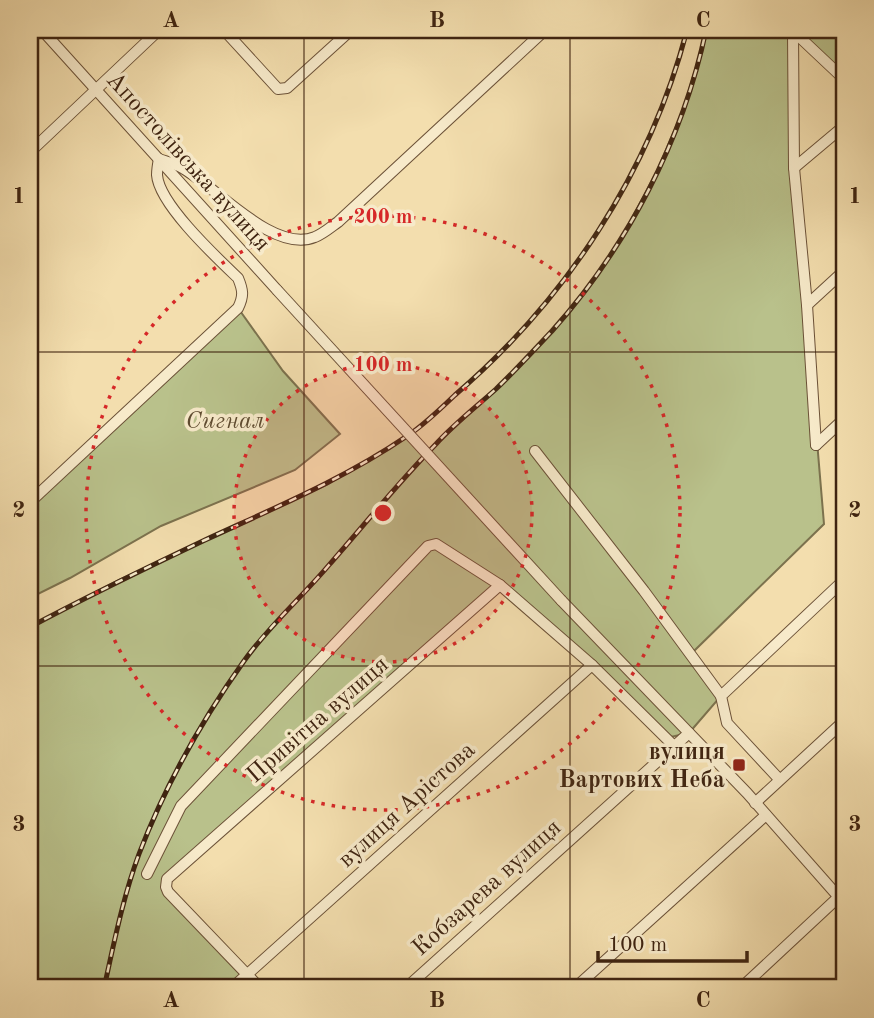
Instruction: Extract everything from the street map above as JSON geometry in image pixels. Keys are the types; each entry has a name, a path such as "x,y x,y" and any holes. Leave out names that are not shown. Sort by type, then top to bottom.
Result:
{"street":[{"name":"Апостолівська вулиця","path":"42,30 561,600 689,733"},
{"path":"30,152 159,30"},
{"path":"223,30 278,89 287,88 351,30"},
{"path":"30,502 238,308 242,300 243,289 238,278 176,213 162,190 157,176 159,159 183,167 248,218 276,234 296,240 314,238 338,222 545,30"},
{"path":"792,31 844,79"},
{"path":"792,31 794,168 807,305 816,445 844,419"},
{"path":"794,168 844,126"},
{"path":"807,305 844,271"},
{"path":"535,451 651,601 721,701 727,723 735,734 779,779"},
{"path":"147,874 181,806 428,546 436,544 500,585 592,665 674,746"},
{"path":"721,701 844,580"},
{"name":"Привітна вулиця","path":"247,974 168,892 167,879 500,585"},
{"name":"вулиця Арістова","path":"232,988 592,665"},
{"path":"755,803 844,721"},
{"path":"689,733 842,898 741,988"},
{"name":"Кобзарева вулиця","path":"406,988 689,733"},
{"path":"576,988 766,815"},
{"path":"247,974 260,988"}],"green space":[{"path":"707,30 844,30 844,79 794,33 794,168 824,524 693,652 721,696 689,733 666,738 500,585 167,879 166,887 247,974 232,988 30,988 30,627 119,580 328,484 409,435 426,454 499,386 592,284 623,235 657,171 683,110"},
{"name":"Сигнал","path":"238,308 283,371 340,434 295,470 161,526 30,598 30,502"}],"railway":[{"path":"30,627 334,479 383,452 438,411 533,318 599,230 627,183 651,134 671,83 687,30"},
{"path":"104,988 124,903 139,854 173,779 214,706 264,636 422,459 552,331 604,264 628,228 667,151 683,112 706,30"}],"place":[{"name":"вулиця Вартових Неба","path":"739,765"}]}
